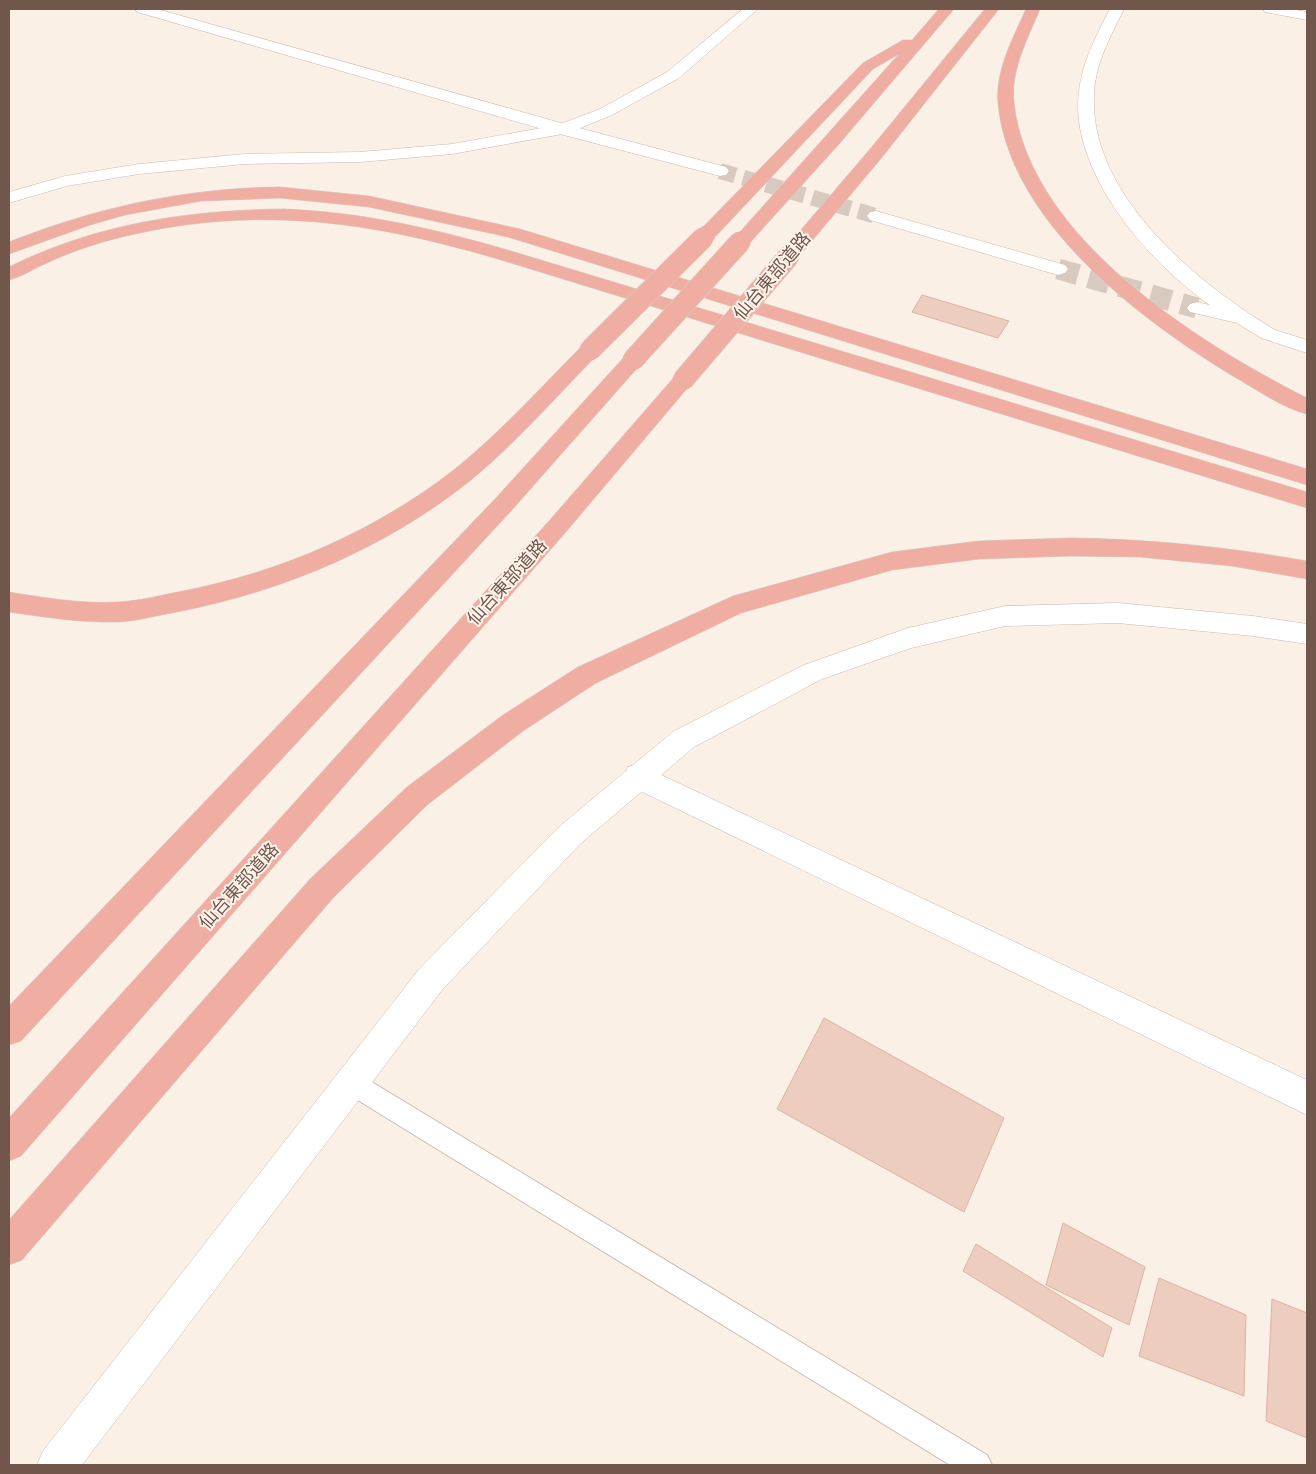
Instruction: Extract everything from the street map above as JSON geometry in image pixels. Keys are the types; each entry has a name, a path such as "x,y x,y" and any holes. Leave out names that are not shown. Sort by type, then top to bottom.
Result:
{"highway":[{"path":"9,1029 503,505 947,9"},
{"name":"仙台東部道路","path":"9,1144 537,549 877,152 992,9"},
{"path":"1033,9 1008,72 1006,101 1009,127 1022,164 1044,200 1074,239 1107,274 1153,311 1207,350 1280,394 1307,407"},
{"path":"9,602 115,612 196,600 248,587 308,564 363,538 417,508 464,473 590,350 709,232 868,66 930,29"},
{"path":"9,248 52,230 105,214 209,196 261,192 319,195 384,204 513,234 1307,477"},
{"path":"9,274 62,251 97,239 145,227 194,219 286,214 334,217 385,225 444,238 706,316 1307,500"},
{"path":"9,1246 322,888 417,796 514,723 587,674 733,606 815,581 892,561 979,550 1070,546 1140,548 1232,558 1307,570"}],"street":[{"path":"142,9 562,129 720,171"},
{"path":"9,198 65,181 139,169 245,159 360,157 452,149 562,129 606,112 673,75 751,9"},
{"path":"1116,9 1099,46 1087,86 1087,128 1102,173 1130,217 1178,268 1213,300 1268,334 1307,347"},
{"path":"1270,9 1307,16"},
{"path":"876,216 1058,269"},
{"path":"1197,308 1244,319"},
{"path":"57,1465 431,979 570,835 638,776 684,740 813,672 908,638 1005,616 1118,613 1254,626 1307,634"},
{"path":"638,776 1307,1098"}],"lane":[{"path":"352,1082 977,1465"}],"building":[{"path":"922,295 1009,321 998,338 912,312"},
{"path":"824,1018 1004,1118 964,1212 777,1109"},
{"path":"1063,1223 1145,1267 1129,1325 1046,1285"},
{"path":"976,1244 1112,1328 1103,1357 963,1271"},
{"path":"1159,1278 1246,1315 1244,1396 1139,1356"},
{"path":"1272,1299 1307,1313 1307,1438 1266,1421"}],"tunnel":[{"path":"720,171 876,216"},
{"path":"1058,269 1197,308"}]}
